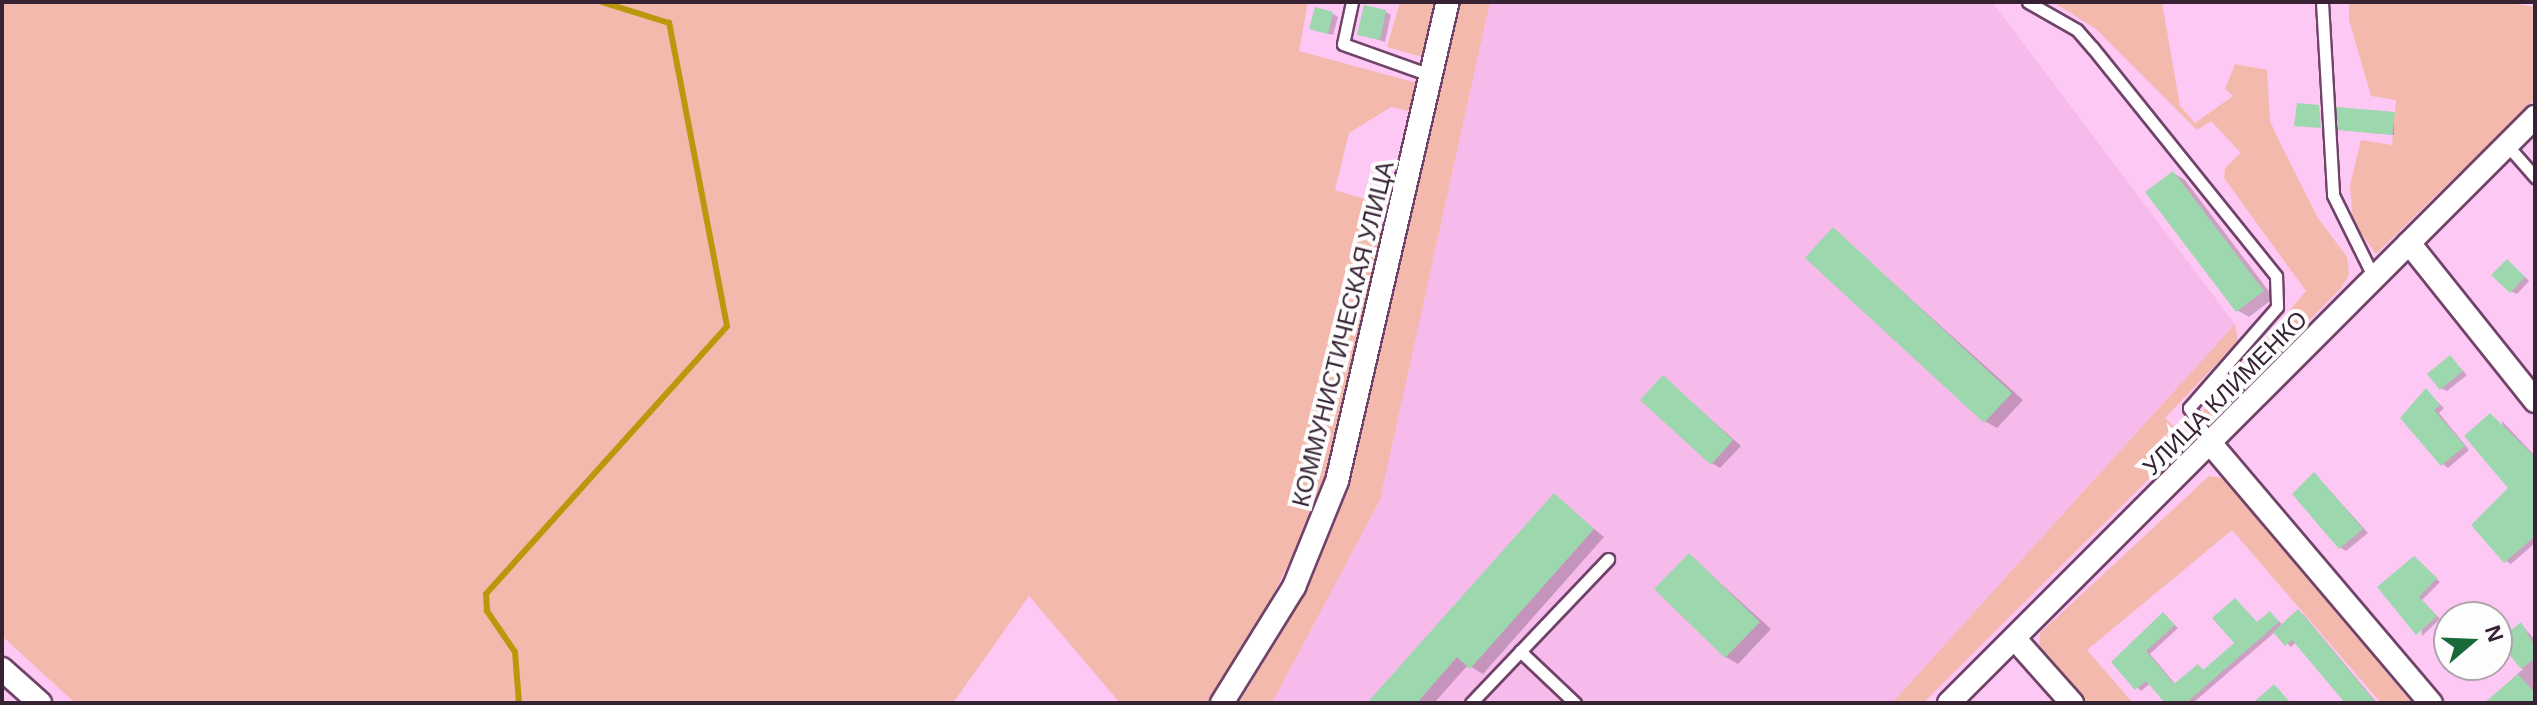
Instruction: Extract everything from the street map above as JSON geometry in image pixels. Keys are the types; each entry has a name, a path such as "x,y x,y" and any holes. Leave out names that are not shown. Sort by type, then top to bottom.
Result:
{"street":[{"name":"КОММУНИСТИЧЕСКАЯ УЛИЦА","path":"1222,703 1294,587 1337,481 1448,2"},
{"name":"УЛИЦА КЛИМЕНКО","path":"1949,703 2535,117"},
{"path":"2409,243 2535,401"},
{"path":"2211,444 2431,703"},
{"path":"2015,639 2072,703"},
{"path":"2,669 40,703"}],"lane":[{"path":"1352,2 1343,44 1433,76"},
{"path":"2028,2 2077,30 2276,276 2277,307 2189,408 2211,444"},
{"path":"2322,2 2333,195 2374,278"},
{"path":"2507,145 2535,177"},
{"path":"1471,703 1608,559"},
{"path":"1520,651 1575,703"}],"shaded area":[{"path":"2,2 1308,2 1299,51 1417,83 1409,111 1391,107 1349,133 1335,190 1371,201 1385,231 1357,350 1317,506 1246,650 1211,703 1120,703 1029,596 953,703 75,703 2,636"},
{"path":"1400,2 1439,2 1426,58 1387,47"},
{"path":"1456,2 1490,2 1380,500 1272,703 1239,703 1300,599 1343,497"},
{"path":"1490,2 1992,2 2235,324 1892,703 1272,703 1380,500"},
{"path":"2053,2 2162,2 2180,106 2195,123 2233,96 2225,89 2235,64 2267,70 2270,121 2318,218 2347,257 2349,275 2341,288 2208,422 2200,415 2306,291 2224,178 2225,168 2241,153 2211,121 2197,130 2096,29"},
{"path":"2349,2 2505,2 2535,7 2535,99 2376,254 2353,222 2350,185 2361,140 2392,145 2396,100 2371,96 2349,20"},
{"path":"2235,324 2238,341 2165,418 2188,440 1923,703 1892,703"},
{"path":"2209,476 2223,478 2412,703 2381,703 2232,530 2087,650 2133,703 2087,703 2062,676 2039,650 2040,633"}],"building":[{"path":"1364,5 1386,10 1380,40 1357,35"},
{"path":"1315,7 1333,12 1328,34 1309,29"},
{"path":"2297,103 2319,105 2321,128 2294,126"},
{"path":"2336,107 2395,112 2392,135 2338,130"},
{"path":"2173,171 2264,291 2236,312 2145,192"},
{"path":"1833,227 2012,393 1984,423 1805,258"},
{"path":"2507,259 2525,277 2510,293 2491,275"},
{"path":"2450,355 2463,371 2440,390 2427,374"},
{"path":"1663,375 1733,440 1711,465 1640,400"},
{"path":"2426,388 2440,405 2434,410 2465,446 2441,466 2400,418"},
{"path":"2490,413 2535,457 2535,536 2504,563 2471,525 2508,488 2464,436"},
{"path":"2314,472 2363,529 2339,549 2292,494"},
{"path":"1554,493 1594,529 1470,669 1457,657 1417,703 1367,703"},
{"path":"1689,553 1760,622 1725,658 1654,589"},
{"path":"2414,556 2437,578 2419,597 2433,612 2433,620 2416,635 2377,587"},
{"path":"2235,598 2257,622 2270,611 2279,622 2186,703 2165,703 2146,681 2135,690 2111,662 2163,612 2175,625 2146,651 2174,684 2198,664 2203,670 2234,643 2212,618"},
{"path":"2298,609 2376,703 2345,703 2292,640 2285,646 2273,632"},
{"path":"2521,622 2535,647 2535,658 2521,669 2513,659 2513,629"},
{"path":"2518,674 2535,693 2535,703 2484,703 2513,681"},
{"path":"2274,684 2291,703 2253,703"}],"waterway":[{"path":"519,703 515,652 487,611 486,594 727,326 669,23 602,2"}]}
